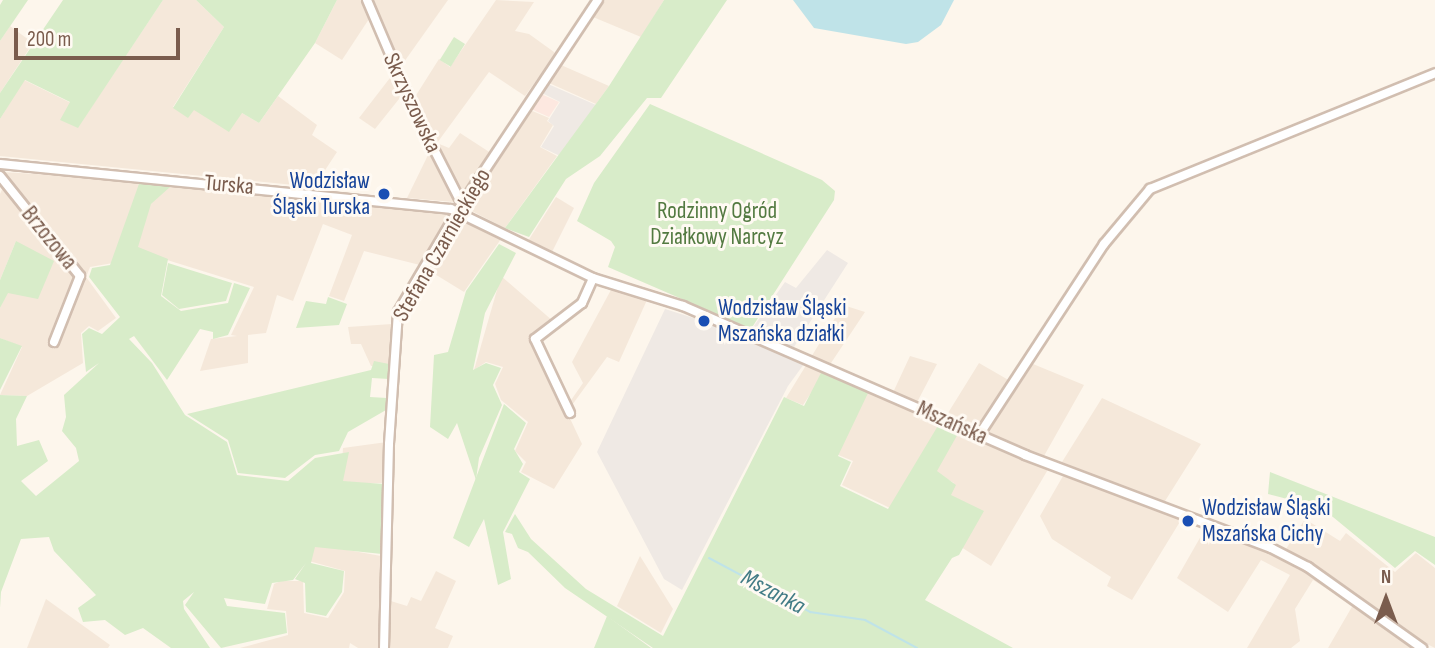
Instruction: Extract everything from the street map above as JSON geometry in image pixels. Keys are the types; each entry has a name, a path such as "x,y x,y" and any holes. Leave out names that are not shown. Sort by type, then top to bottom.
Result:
{"street":[{"name":"Skrzyszowska","path":"367,0 408,98 460,208"},
{"name":"Stefana Czarnieckiego","path":"384,648 394,328 398,312 460,208 598,0"},
{"path":"979,435 1104,244 1150,188 1435,73"},
{"name":"Turska","path":"0,163 460,208 469,217"},
{"name":"Brzozowa","path":"0,176 80,276 54,342"},
{"name":"Mszańska","path":"469,217 593,278 683,306 979,435 1290,557 1422,648"},
{"path":"570,413 535,339 582,303 593,278"}],"shaded area":[{"path":"163,0 196,0 224,27 173,107 242,113 259,123 278,96 317,125 312,135 337,152 314,187 0,156 0,119 24,80 71,103 78,127"},
{"path":"337,0 362,0 369,19 342,60 315,43"},
{"path":"371,0 448,0 399,69"},
{"path":"496,0 534,2 515,31 529,34 554,52 561,65 609,86 596,104 538,78 525,96 489,72 437,143 449,148 460,133 497,157 530,110 549,118 547,121 553,125 540,147 557,156 505,228 468,209 413,100 439,59 450,67"},
{"path":"605,0 664,0 641,37 593,17"},
{"path":"10,26 33,43 0,93 0,41"},
{"path":"393,74 403,94 375,129 359,118"},
{"path":"548,84 596,105 560,156 541,147 554,126 548,121 560,102 542,93"},
{"path":"541,94 559,102 549,117 531,109"},
{"path":"430,151 454,200 454,202 407,198"},
{"path":"1,172 143,180 113,263 90,267 86,277 116,318 98,331 89,326 81,333 83,363 27,396 0,395 22,347 0,338 0,308 7,293 16,241 0,280 0,194 6,181"},
{"path":"169,184 450,214 501,239 464,292 420,265 364,251 344,301 329,296 352,235 323,224 293,301 277,295 266,333 248,335 248,363 200,371 211,339 237,336 231,335 254,287 135,250 148,207"},
{"path":"556,197 574,208 552,252 528,241"},
{"path":"827,250 848,263 794,347 751,330 785,282 796,288"},
{"path":"501,276 561,328 539,342 569,403 583,383 572,362 612,288 647,300 619,362 607,357 567,412 582,444 554,489 521,472 526,462 515,451 528,422 501,400 495,384 503,367 486,362 474,370"},
{"path":"843,305 865,312 803,405 786,398"},
{"path":"665,309 719,326 804,364 788,386 682,590 664,579 597,452"},
{"path":"392,324 391,366 371,366 361,344 351,344 348,327"},
{"path":"910,356 937,364 913,410 942,424 890,508 842,485 853,461 836,454 867,390 890,399"},
{"path":"979,363 1019,386 1033,364 1084,385 1044,456 1053,461 991,566 961,547 948,495 954,483 934,472 962,422 948,413"},
{"path":"1102,398 1201,444 1160,509 1181,520 1132,600 1107,586 1111,577 1052,539 1040,516 1063,476 1100,489 1103,479 1062,462"},
{"path":"387,442 386,483 341,483 343,448"},
{"path":"1305,519 1340,541 1346,533 1395,572 1416,553 1435,568 1435,648 1421,641 1418,648 1328,648 1353,605 1313,580 1295,609 1300,641 1291,648 1247,648 1290,575 1261,560 1228,612 1177,578 1205,529 1281,557"},
{"path":"314,544 381,556 381,598 407,606 411,597 421,601 436,571 456,581 435,628 453,636 448,648 358,648 350,643 349,648 240,648 288,635 286,611 267,609 274,584 281,581 303,581 304,613 328,618 344,592 345,571 309,561"},
{"path":"640,556 673,609 661,633 617,606"},
{"path":"46,599 110,645 108,648 27,648"}],"green space":[{"path":"3,0 28,0 0,41 0,5"},
{"path":"63,0 163,0 78,128 60,120 70,102 25,80 0,119 0,93"},
{"path":"196,0 337,0 315,43 259,123 242,113 229,132 194,110 188,118 173,108 224,27"},
{"path":"664,0 727,0 661,98 647,98 600,156 566,179 529,237 505,228 609,86"},
{"path":"454,37 465,44 451,67 440,60"},
{"name":"Rodzinny Ogród Działkowy Narcyz","path":"650,104 822,180 835,191 834,200 751,329 608,267 615,247 611,241 577,221 594,183"},
{"path":"140,181 170,187 151,204 138,247 168,259 161,296 181,311 228,303 234,283 250,288 228,335 213,339 213,332 200,329 167,380 134,336 129,339 152,363 185,415 227,442 237,475 288,481 315,458 349,452 343,481 384,484 382,554 315,547 311,563 344,571 342,592 326,616 306,612 305,583 295,579 306,563 293,580 272,583 265,604 224,598 227,606 285,613 287,633 221,648 185,605 194,592 183,601 184,609 210,648 171,648 143,628 125,635 105,620 83,622 78,608 96,595 54,551 49,537 21,539 1,592 0,608 0,395 27,396 16,419 17,446 39,440 48,461 21,481 36,496 79,461 76,448 62,431 66,417 64,395 99,363 86,372 82,334 89,328 102,334 120,317 89,277 92,268 110,265"},
{"path":"16,241 54,261 38,299 8,293 0,308 0,280"},
{"path":"499,244 516,253 485,313 473,370 486,363 501,368 493,385 502,405 479,458 476,480 457,423 448,439 430,427 434,355 448,352 466,291"},
{"path":"168,263 232,283 226,301 179,309 162,295"},
{"path":"328,297 347,304 339,325 296,328 306,301 326,304"},
{"path":"0,338 22,346 0,390"},
{"path":"374,361 389,364 389,379 372,378 370,397 387,398 386,410 348,432 339,451 315,455 285,478 238,473 228,440 187,414 371,370"},
{"path":"823,369 869,391 838,456 851,462 840,486 888,509 939,424 959,432 937,471 956,485 951,495 984,511 959,555 952,558 925,600 1013,648 653,648 565,588 528,552 518,548 512,534 505,532 515,514 531,539 586,589 663,636 784,397 804,406"},
{"path":"504,404 526,423 514,449 523,464 519,472 530,479 503,532 511,579 498,585 484,519 469,547 453,538"},
{"path":"1270,472 1435,537 1435,565 1415,551 1395,568 1322,508 1268,494"},
{"path":"607,616 651,648 594,648"}],"water":[{"path":"793,0 954,0 941,25 918,42 906,44 814,28"}],"waterway":[{"name":"Mszanka","path":"709,558 810,612 865,620 917,648"}],"place":[{"name":"Wodzisław Śląski Turska","path":"384,194"},
{"name":"Wodzisław Śląski Mszańska działki","path":"704,321"},
{"name":"Wodzisław Śląski Mszańska Cichy","path":"1188,521"}]}
